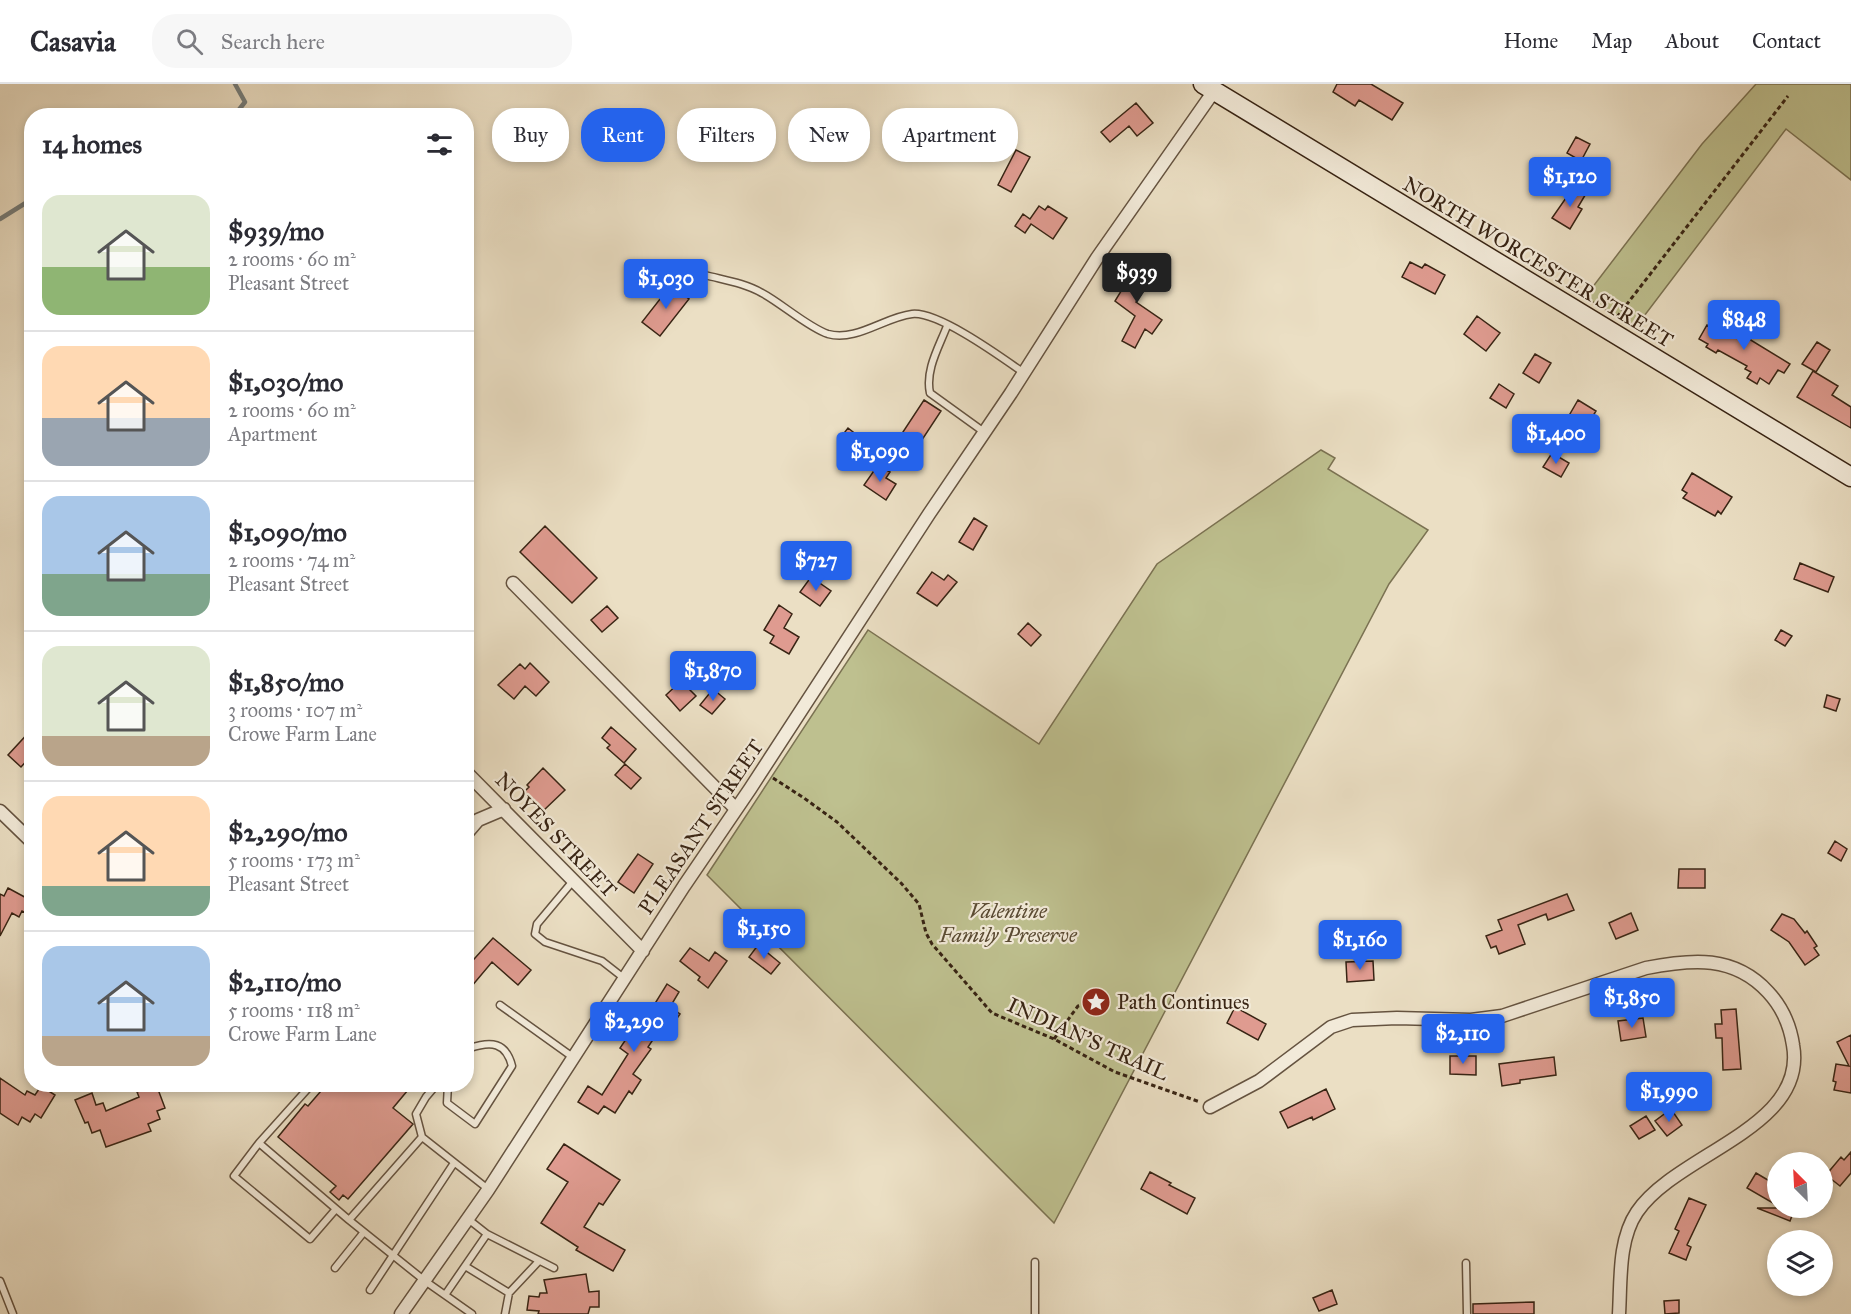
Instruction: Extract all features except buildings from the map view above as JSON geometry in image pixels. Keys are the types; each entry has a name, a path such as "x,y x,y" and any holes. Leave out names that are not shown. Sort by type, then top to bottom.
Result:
{"street":[{"name":"NORTH WORCESTER STREET","path":"1209,88 1851,477"},
{"name":"PLEASANT STREET","path":"401,1314 488,1190 1209,88"},
{"path":"513,583 736,809"},
{"name":"NOYES STREET","path":"474,780 643,951"},
{"path":"474,825 478,820 504,809"},
{"path":"0,811 24,834"},
{"path":"1210,1107 1259,1081 1331,1027 1352,1020 1372,1018 1482,1019 1502,1016 1663,964 1710,962 1737,968 1761,985 1780,1006 1792,1035 1793,1077 1775,1106 1757,1124 1668,1180 1647,1199 1636,1214 1625,1238 1619,1314"}],"lane":[{"path":"705,275 761,292 829,334 847,334 912,314 924,315 980,342 1024,373"},
{"path":"947,326 932,364 928,382 930,393 984,433"},
{"path":"573,880 537,924 535,934 545,942 602,961 625,979"},
{"path":"500,1005 574,1058"},
{"path":"448,1092 447,1103 476,1124 512,1066 506,1052 499,1046 483,1044 474,1047"},
{"path":"305,1092 259,1143 234,1176 310,1239 336,1209"},
{"path":"430,1092 416,1114 422,1137 488,1190"},
{"path":"349,1220 422,1137"},
{"path":"259,1143 424,1281 472,1314"},
{"path":"370,1290 454,1163"},
{"path":"468,1219 487,1234 554,1268"},
{"path":"335,1268 364,1232"},
{"path":"445,1295 487,1234"},
{"path":"504,1314 507,1310 508,1293 539,1261"},
{"path":"1035,1262 1035,1314"},
{"path":"1466,1263 1467,1314"},
{"path":"465,1266 508,1293"},
{"path":"0,1281 13,1314"}],"path":[{"path":"1607,330 1788,96"},
{"name":"INDIAN'S TRAIL","path":"771,777 837,822 901,883 919,904 926,933 933,944 992,1013 1054,1039 1115,1072 1160,1089 1187,1096 1210,1107"},
{"path":"1054,1039 1078,1006 1096,1002"}],"green space":[{"path":"1756,84 1851,84 1851,180 1786,129 1635,328 1585,297 1702,144"},
{"name":"Valentine Family Preserve","path":"1321,450 1335,458 1328,469 1428,530 1389,584 1054,1223 707,875 868,630 1039,744 1157,564"}],"waterway":[{"path":"235,84 245,102 240,108"},
{"path":"0,219 24,204"}],"place":[{"name":"Path Continues","path":"1096,1002"}]}
